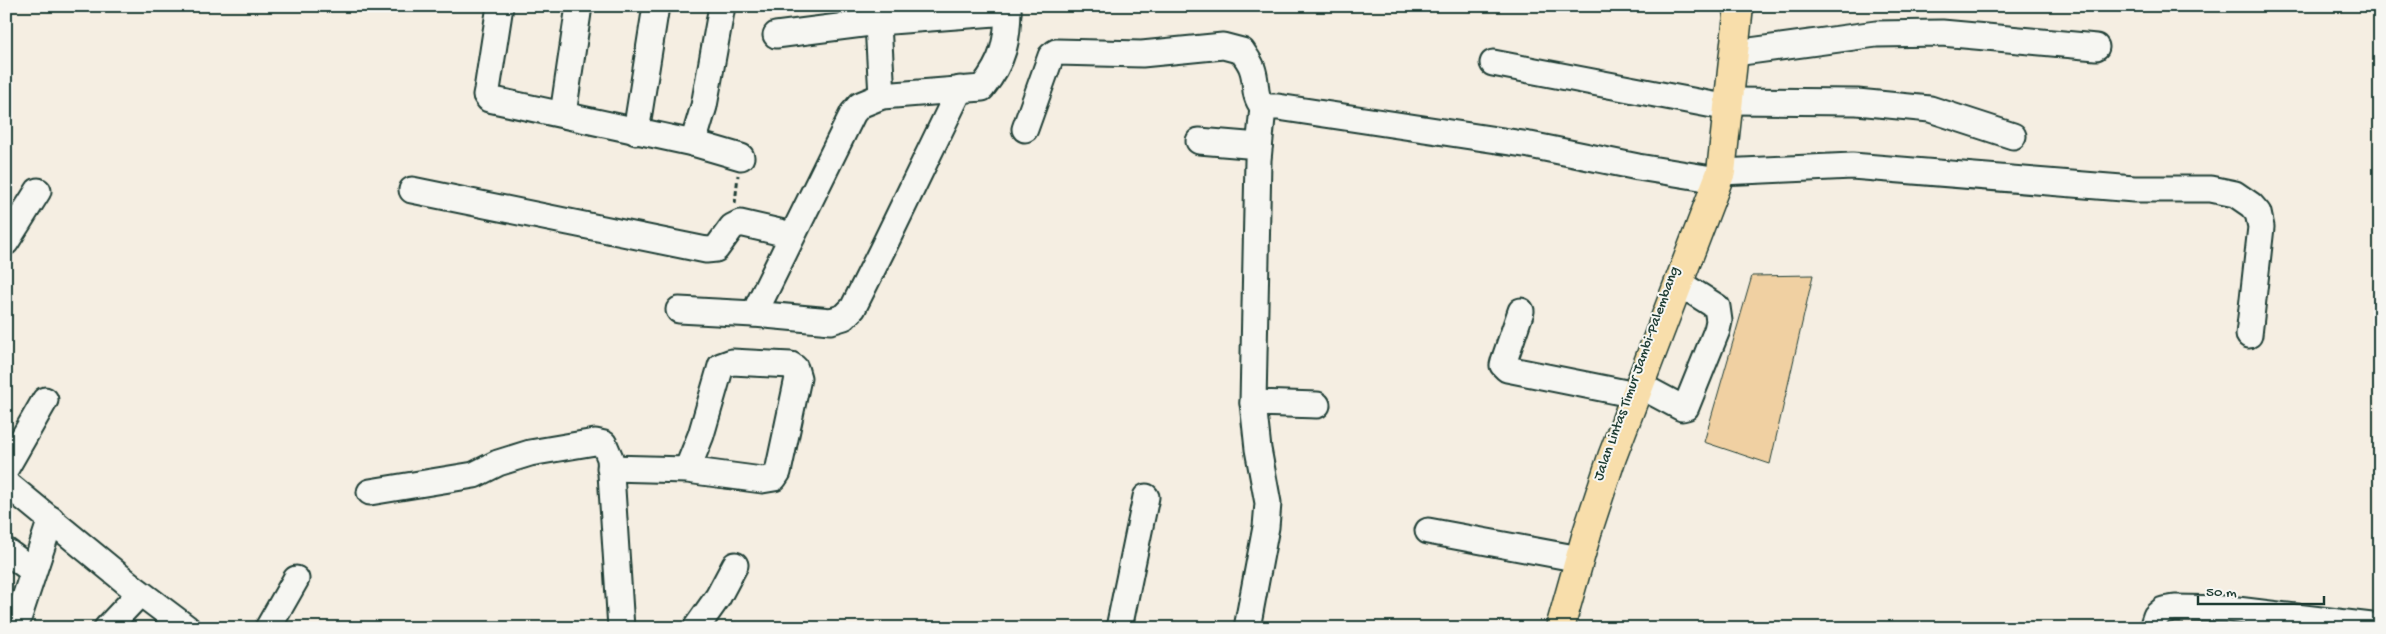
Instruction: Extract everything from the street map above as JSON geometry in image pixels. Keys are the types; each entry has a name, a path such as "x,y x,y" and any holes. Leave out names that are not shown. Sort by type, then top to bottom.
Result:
{"highway":[{"name":"Jalan Lintas Timur Jambi-Palembang","path":"1560,628 1587,533 1633,389 1679,283 1714,175 1729,110 1739,6"},
{"name":"Jalan Lintas Timur Jambi-Palembang","path":"1549,628 1569,557 1714,175"}],"street":[{"path":"500,6 487,97 636,132 692,143 741,157"},
{"path":"563,114 579,6"},
{"path":"636,132 656,6"},
{"path":"692,143 704,106 722,6"},
{"path":"754,314 853,113 860,105 882,96 982,88 995,71 1002,55 1008,32 1008,9 878,14 776,35"},
{"path":"878,14 882,96"},
{"path":"1735,52 1876,34 1942,33 2096,47"},
{"path":"1024,129 1051,56 1056,52 1142,54 1223,46 1242,51 1252,68 1256,98 1263,107 1259,146 1253,403 1258,449 1268,503 1265,536 1247,628"},
{"path":"1493,63 1729,110 1857,102 1930,109 2013,136"},
{"path":"679,310 831,321 844,317 853,308 960,89"},
{"path":"1263,107 1288,108 1530,145 1638,167 1714,175 1852,166 2134,189 2211,190 2235,194 2251,204 2258,213 2261,227 2249,335"},
{"path":"1199,141 1259,146"},
{"path":"412,190 706,250 716,249 735,225 745,224 792,235"},
{"path":"6,242 38,191"},
{"path":"1521,311 1503,365 1507,369 1633,389 1682,408 1689,404 1717,330 1719,313 1717,307 1679,283"},
{"path":"610,468 687,470 762,480 774,478 778,472 798,378 795,368 790,366 732,362 721,366 717,372 701,435 687,470"},
{"path":"6,468 45,400"},
{"path":"1253,403 1317,405"},
{"path":"370,492 474,475 498,463 530,453 595,442 604,444 610,458 621,628"},
{"path":"6,484 187,628"},
{"path":"1119,628 1146,497"},
{"path":"15,628 51,519"},
{"path":"1428,531 1569,557"},
{"path":"6,551 33,571"},
{"path":"696,628 718,597 735,565"},
{"path":"268,628 296,579"},
{"path":"107,628 140,592"},
{"path":"2152,628 2156,616 2163,610 2175,608 2229,609 2380,627"}],"path":[{"path":"735,225 735,204 741,157"}],"building":[{"path":"1813,275 1770,464 1704,442 1752,276"}]}
